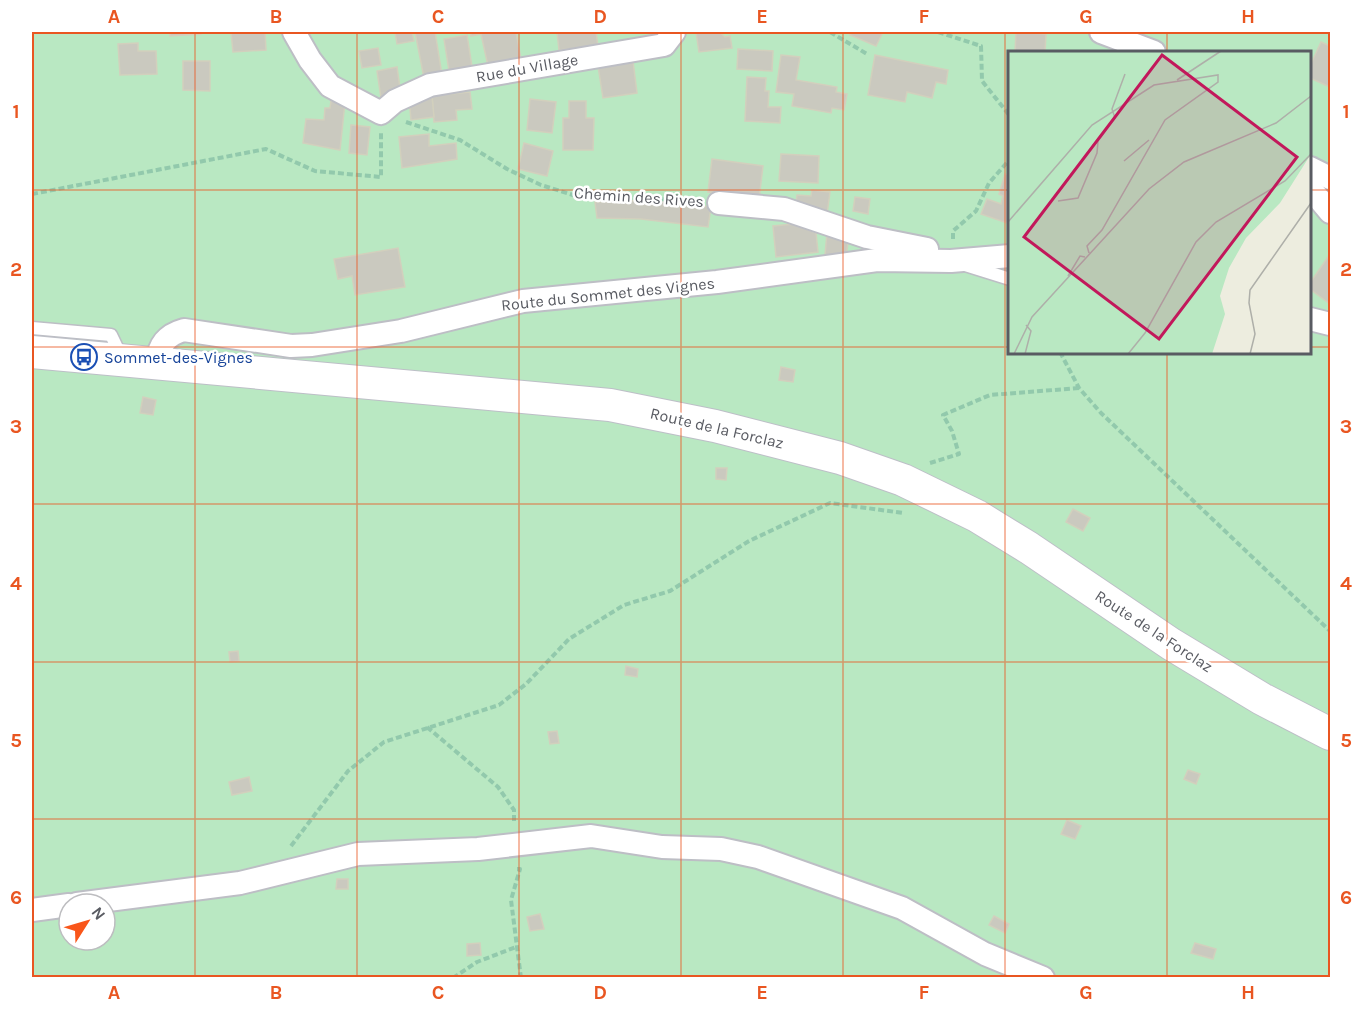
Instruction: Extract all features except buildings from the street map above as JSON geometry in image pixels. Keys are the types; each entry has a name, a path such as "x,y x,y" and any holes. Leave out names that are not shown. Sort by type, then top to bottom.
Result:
{"main road":[{"name":"Route de la Forclaz","path":"32,352 610,405 794,446 871,468 928,491 977,516 1029,548 1180,650 1262,699 1330,734"}],"street":[{"path":"294,32 310,60 330,86 381,113"},
{"name":"Rue du Village","path":"381,113 395,101 430,85 664,45 674,32"},
{"path":"1101,32 1151,51"},
{"path":"1311,168 1330,178"},
{"path":"1311,189 1330,212"},
{"name":"Chemin des Rives","path":"719,203 784,209 867,237 943,251 955,261"},
{"name":"Route du Sommet des Vignes","path":"157,363 159,348 164,341 184,330 291,346 312,345 401,331 523,301 717,282 878,260 955,261 1008,256"},
{"path":"1311,319 1330,324"},
{"path":"117,899 240,883 358,854 478,849 591,836 662,847 709,848 746,854 902,908 970,946 1043,978"},
{"path":"32,910 57,907"}],"lane":[{"path":"955,261 1008,278"},
{"path":"32,328 111,335 122,359"}],"path":[{"path":"830,32 867,54"},
{"path":"938,32 981,46 982,81 1008,114"},
{"path":"32,194 266,149 315,171 381,177 381,113"},
{"name":"Chemin des Rives","path":"381,113 460,141 507,169 541,185 573,195 675,198 719,203"},
{"path":"955,261 952,231 976,211 989,183 1008,161"},
{"path":"1061,354 1079,388 1127,438 1330,631"},
{"path":"927,465 959,454 944,415 990,395 1079,388"},
{"path":"272,876 276,866 348,771 384,742 499,705 526,684 569,639 624,605 670,591 749,541 830,503 910,514"},
{"path":"427,727 498,787 514,810 514,844"},
{"path":"478,849 497,865 520,869 511,900 521,978"},
{"path":"453,978 477,962 516,947"}],"green space":[{"path":"32,32 1330,32 1330,977 32,977"}],"place":[{"name":"Sommet-des-Vignes","path":"84,357"}]}
